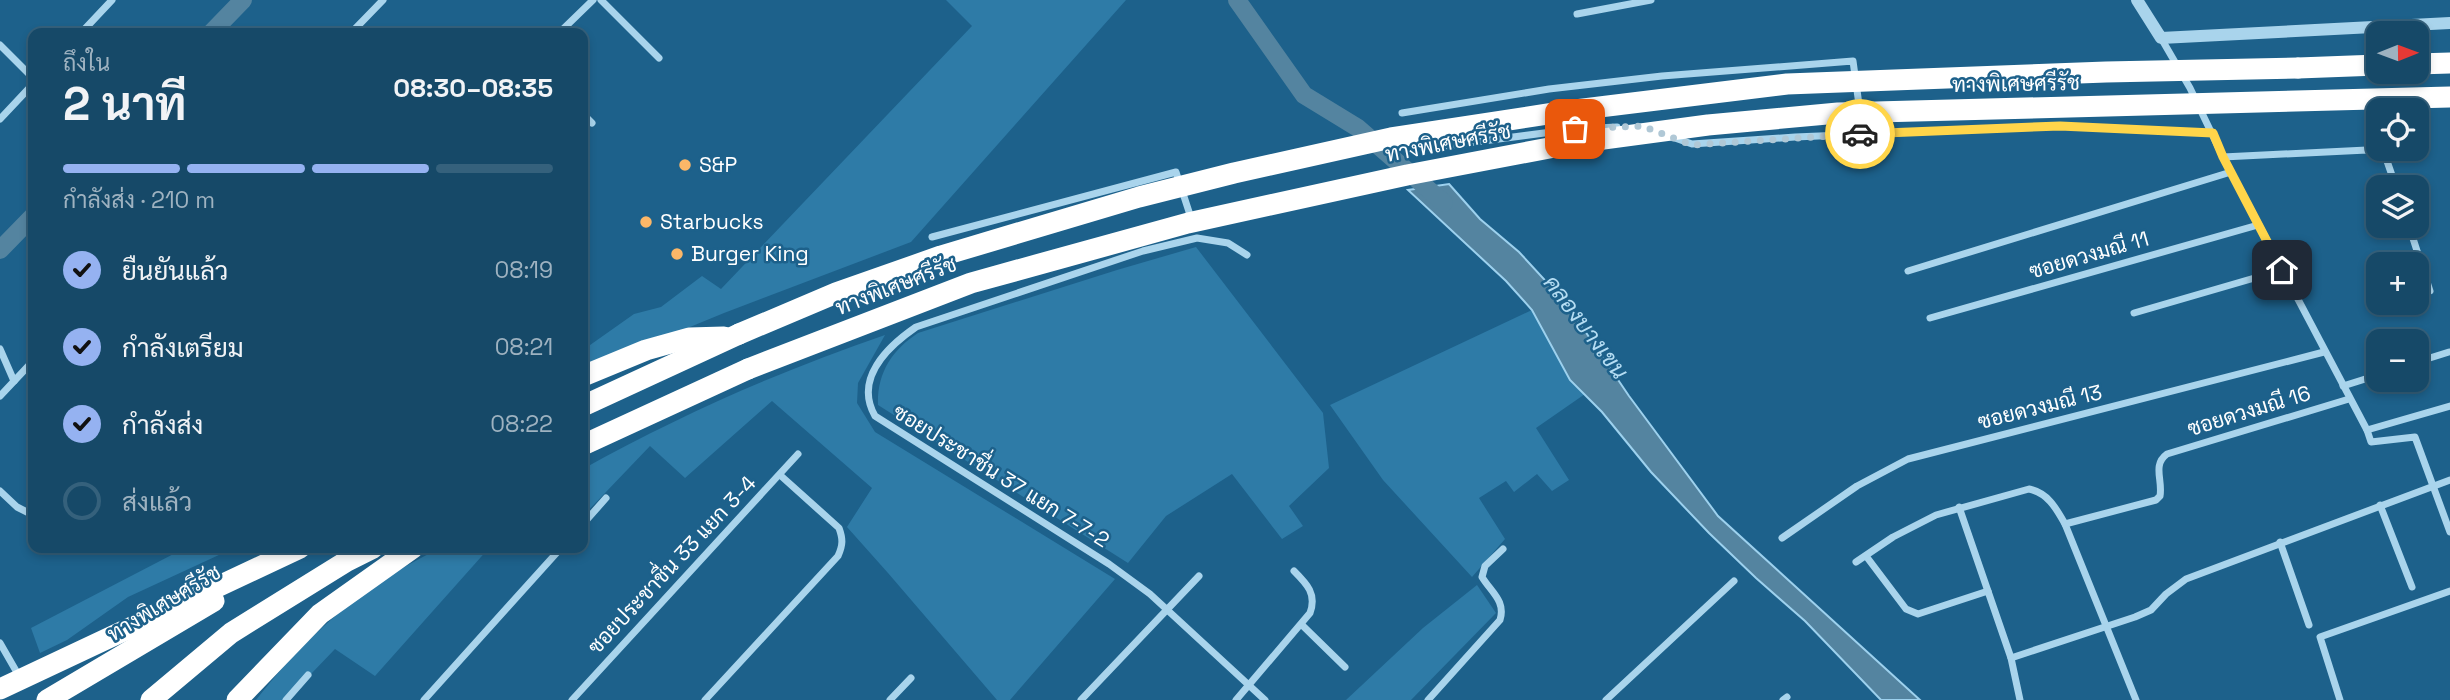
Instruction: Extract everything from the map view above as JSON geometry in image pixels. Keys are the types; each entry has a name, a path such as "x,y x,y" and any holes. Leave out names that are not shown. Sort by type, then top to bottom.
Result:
{"highway":[{"path":"2429,64 2450,63"},
{"name":"ทางพิเศษศรีรัช","path":"588,403 735,335 836,293 941,256 1139,197 1391,138 1567,111 1787,84 2366,65"},
{"name":"ทางพิเศษศรีรัช","path":"588,443 748,369 971,283 1188,223 1407,175 1581,142 1707,125 1838,113 2450,97"},
{"path":"588,374 646,350 689,338 735,335"},
{"path":"0,689 292,553"},
{"name":"ทางพิเศษศรีรัช","path":"47,700 295,553"},
{"path":"151,700 230,633 363,553"},
{"path":"237,700 320,614 406,553"}],"street":[{"path":"86,28 113,0"},
{"path":"356,28 383,0"},
{"path":"564,28 593,0"},
{"path":"601,0 659,58"},
{"path":"1577,15 1651,0"},
{"path":"2137,0 2213,133 2371,442 2415,437 2450,532"},
{"path":"2161,38 2450,23"},
{"path":"0,46 28,73"},
{"path":"1402,113 1549,89 1662,76 1853,61 1863,134"},
{"path":"0,119 28,89"},
{"path":"588,118 593,123"},
{"path":"1437,146 1575,129 1642,126 1692,145 1863,134 2060,126 2213,133"},
{"path":"2223,157 2367,150 2381,152 2392,175"},
{"path":"932,237 1177,172 1197,238"},
{"path":"1908,271 2231,172"},
{"name":"ซอยดวงมณี 11","path":"1930,318 2258,225"},
{"name":"ซอยประชาชื่น 37 แยก 7-7-2","path":"1247,255 1228,243 1197,238 1143,251 916,327 890,347 881,358 868,388 871,409 875,416 1150,594 1265,700"},
{"path":"2413,238 2430,290"},
{"path":"2134,313 2282,270"},
{"path":"0,349 14,381"},
{"name":"ซอยดวงมณี 13","path":"1782,538 1857,485 1908,459 2324,352"},
{"path":"2429,358 2449,352"},
{"path":"0,396 28,366"},
{"path":"2343,386 2366,379"},
{"name":"ซอยดวงมณี 16","path":"2065,524 2156,500 2162,489 2158,466 2160,459 2167,454 2349,399"},
{"path":"2367,430 2450,406"},
{"name":"ซอยประชาชื่น 33 แยก 3-4","path":"572,700 798,454"},
{"path":"705,700 838,556 842,547 839,528 780,475"},
{"path":"2011,658 2135,617 2151,610 2186,579 2450,480"},
{"path":"1856,562 1916,524 1959,507 2029,489 2037,491 2052,503 2065,524 2136,700"},
{"path":"0,491 17,507 28,512"},
{"path":"588,518 606,498"},
{"path":"2380,505 2412,587"},
{"path":"1959,507 2011,658 2020,700"},
{"path":"2280,542 2309,625"},
{"path":"1428,700 1500,620 1503,613 1501,604 1482,577 1485,566 1503,549"},
{"path":"424,700 556,553"},
{"path":"1866,556 1906,609 1912,613 1923,612 1988,590"},
{"path":"1236,700 1310,613 1312,594 1294,571"},
{"path":"1081,700 1199,576"},
{"path":"1606,700 1734,582"},
{"path":"2340,700 2320,637 2450,591"},
{"path":"1302,625 1345,667"},
{"path":"0,643 21,679"},
{"path":"286,700 308,675"},
{"path":"890,700 911,678"}],"shaded area":[{"path":"946,0 1126,0 911,242 724,313 588,369 588,346 634,314 661,307 702,276 721,289 972,26"},
{"path":"1449,184 1480,219 1519,252 1566,303 1629,396 1718,516 1920,700 1881,700 1805,621 1709,533 1651,472 1602,412 1570,380 1532,310 1506,281 1408,190"},
{"path":"1196,247 1323,413 1329,468 1289,506 1303,526 1282,539 1232,474 1166,516 1128,563 878,405 880,383 888,363 901,347 918,333"},
{"path":"1532,310 1570,380 1585,394 1536,428 1569,480 1552,491 1537,474 1514,492 1506,481 1479,498 1505,539 1472,577 1383,480 1330,405"},
{"path":"885,335 858,383 857,403 875,432 1115,579 1010,700 997,700 847,527 872,488 772,401 685,478 650,446 588,511 588,466 656,430 807,364"},
{"path":"175,553 223,553 128,597 67,640 40,653 31,628"},
{"path":"430,553 485,553 375,676 335,649 286,700 256,700 299,650 331,620 365,592"},
{"path":"1477,585 1496,613 1411,700 1346,700 1423,628"}],"waterway":[{"path":"216,28 243,0"},
{"name":"คลองบางเขน","path":"1237,0 1304,95 1358,128 1444,203"},
{"path":"0,250 28,221"}],"way so far":[{"path":"1575,129 1642,126 1692,145 1860,134"}],"place":[{"name":"S&P","path":"685,165"},
{"name":"Starbucks","path":"646,222"},
{"name":"Burger King","path":"677,254"}],"route":[{"path":"1860,134 2060,126 2213,133 2282,270"}]}
